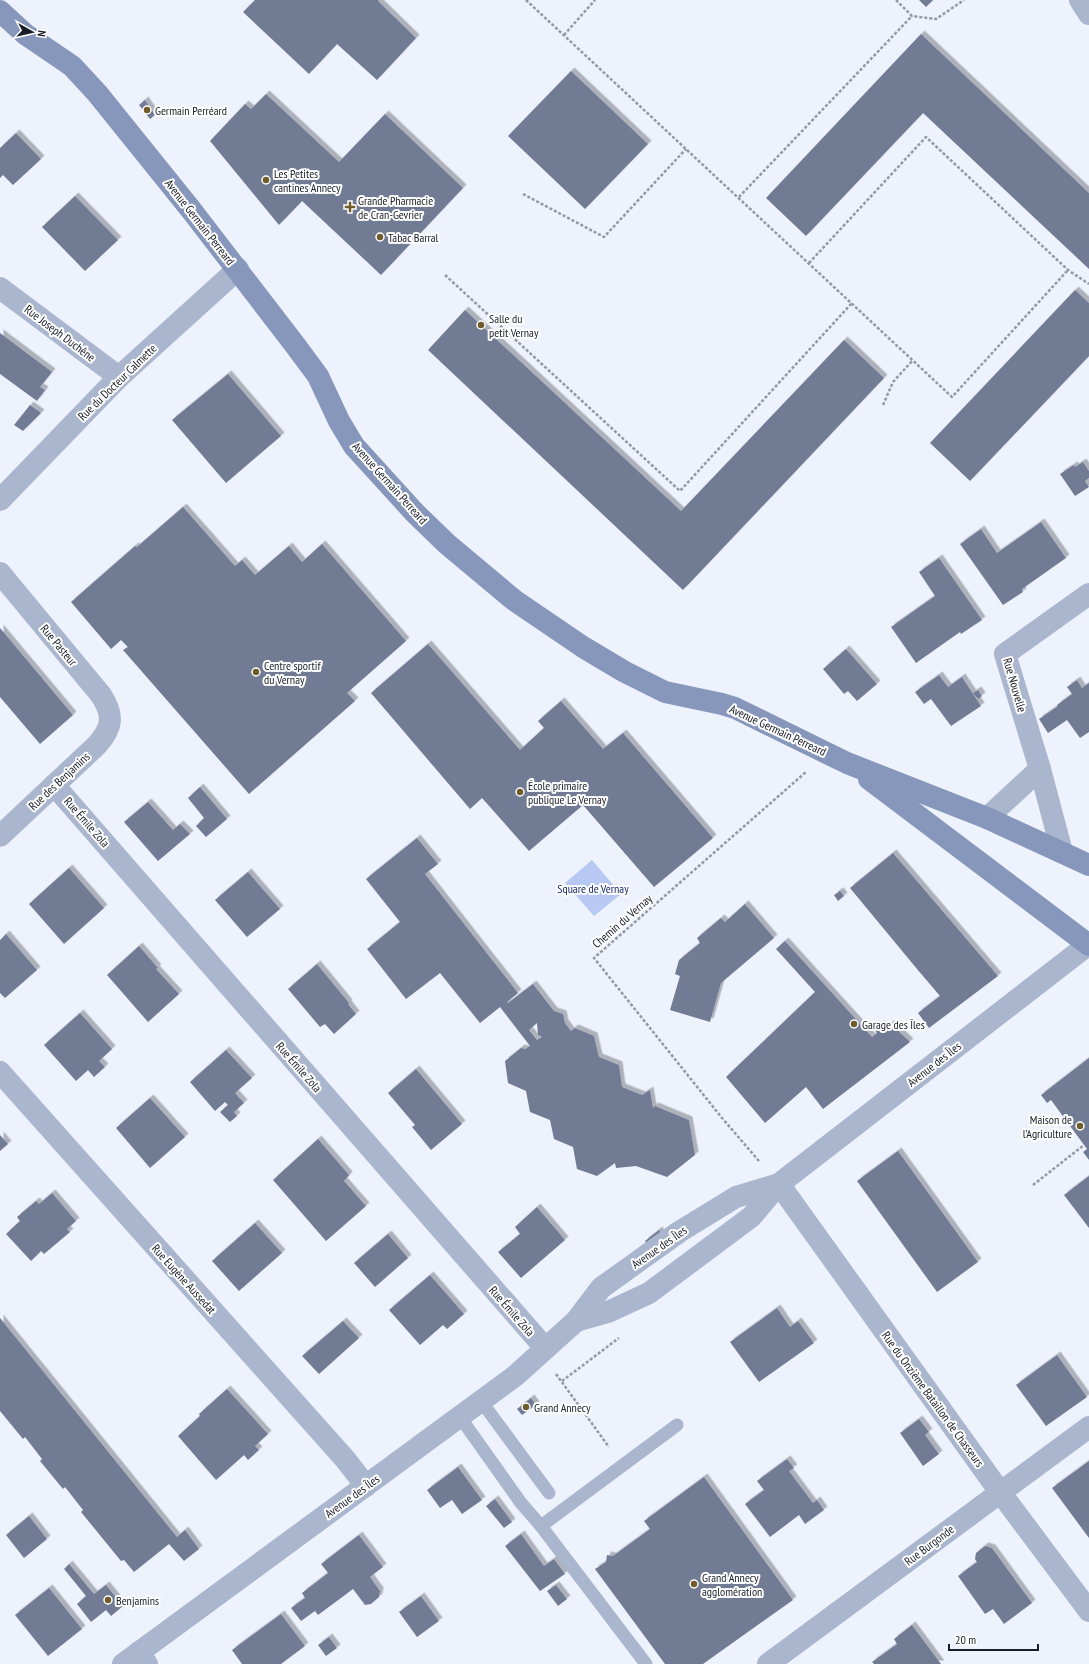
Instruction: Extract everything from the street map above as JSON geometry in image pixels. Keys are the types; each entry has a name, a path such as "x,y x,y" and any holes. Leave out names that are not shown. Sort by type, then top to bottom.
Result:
{"main road":[{"name":"Avenue Germain Perreard","path":"0,11 26,34 72,66 86,80 238,269 318,376 354,446 414,512 447,544 486,578 542,620 583,647 632,676 665,692 734,708 847,763 987,818 1089,865"},
{"name":"Avenue Germain Perreard","path":"847,763 1089,945"}],"street":[{"path":"1080,0 1089,14"},
{"name":"Rue du Docteur Calmette","path":"0,500 119,377 238,269"},
{"name":"Rue Joseph Duchêne","path":"0,288 119,377"},
{"name":"Rue Pasteur","path":"0,573 101,695 106,704 111,720"},
{"name":"Rue Nouvelle","path":"1062,852 1040,769 1005,654 1089,594"},
{"name":"Rue des Benjamins","path":"0,836 101,741 109,730 111,720"},
{"path":"987,818 1040,769"},
{"name":"Rue Émile Zola","path":"54,785 545,1348"},
{"name":"Avenue des Îles","path":"576,1321 608,1312 649,1293 751,1217 779,1184 1089,945"},
{"name":"Rue Eugène Aussedat","path":"0,1072 345,1459 366,1486"},
{"name":"Avenue des Îles","path":"137,1660 366,1486 515,1376 576,1321 601,1288 679,1232 736,1197 779,1184"},
{"name":"Rue du Onzième Bataillon de Chasseurs","path":"779,1184 1000,1492 1089,1611"},
{"name":"Rue Burgonde","path":"768,1664 1089,1427"}],"lane":[{"path":"481,1401 549,1493"},
{"path":"460,1417 521,1503 541,1526 646,1664"},
{"path":"541,1526 677,1425"}],"path":[{"path":"526,0 952,397 1068,270"},
{"path":"564,35 595,0"},
{"path":"896,0 912,16 936,19 964,0"},
{"path":"738,198 912,16"},
{"path":"809,263 926,137 1068,270 1089,284"},
{"path":"523,194 604,237 686,149"},
{"path":"445,275 680,491 852,303"},
{"path":"883,406 893,382 913,360"},
{"name":"Chemin du Vernay","path":"779,1184 722,1118 594,958 828,753"},
{"path":"1033,1184 1084,1146"},
{"path":"562,1381 622,1336"},
{"path":"558,1376 622,1466"}],"green space":[{"name":"Square de Vernay","path":"592,860 621,894 594,916 565,883"}],"building":[{"path":"255,0 379,0 378,1 416,38 377,80 337,44 309,74 243,12"},
{"path":"919,0 933,0 926,7"},
{"path":"921,34 1089,193 1089,269 923,113 806,236 766,198"},
{"path":"571,71 648,144 585,209 508,136"},
{"path":"266,94 339,162 385,114 463,188 381,275 302,201 279,225 210,141 245,104 251,109"},
{"name":"Germain Perréard","path":"145,100 155,115 150,119 139,105"},
{"path":"16,133 41,159 13,185 3,175 0,178 0,148"},
{"path":"75,196 118,240 85,271 42,227"},
{"path":"1075,290 1089,303 1089,356 970,481 930,443"},
{"path":"465,310 681,511 844,340 884,378 683,590 428,350"},
{"path":"0,333 52,372 40,387 45,390 37,401 0,374"},
{"path":"228,374 281,436 226,483 172,420"},
{"path":"30,405 41,413 23,431 14,425"},
{"path":"1083,462 1089,471 1089,478 1085,481 1089,487 1075,496 1060,474 1074,465 1075,467"},
{"name":"Centre sportif du Vernay","path":"183,507 235,566 242,560 255,575 289,546 302,562 322,544 406,641 347,693 355,701 249,794 123,650 128,647 121,640 111,649 71,602 135,546 137,547"},
{"path":"1041,522 1066,558 1022,589 1023,592 1003,605 960,544 981,529 997,553"},
{"path":"939,558 982,620 961,634 960,632 916,663 891,627 935,596 919,572"},
{"path":"0,628 73,715 40,744 0,697"},
{"path":"428,644 520,750 544,728 538,721 561,701 603,749 623,733 713,838 654,887 583,805 529,851 482,798 470,809 371,693"},
{"path":"846,649 877,684 857,701 848,691 844,694 823,669"},
{"path":"939,675 948,687 962,677 981,706 951,726 931,699 924,704 915,692"},
{"path":"1077,680 1082,688 1089,683 1089,732 1080,738 1067,720 1048,733 1039,719 1072,694 1067,687"},
{"path":"978,690 982,696 978,699 973,693"},
{"path":"200,787 227,819 206,837 196,826 204,818 188,798"},
{"path":"148,802 173,830 180,824 190,834 158,861 124,822"},
{"path":"417,838 438,864 425,874 518,993 507,1002 508,1003 533,984 554,1011 563,1014 565,1023 571,1031 575,1028 594,1036 599,1057 619,1065 622,1087 642,1095 650,1090 653,1108 655,1106 689,1120 695,1155 667,1177 636,1166 616,1168 615,1163 597,1176 577,1169 573,1147 554,1139 550,1120 530,1112 526,1091 508,1083 505,1061 521,1048 525,1049 530,1046 500,1007 480,1023 440,973 406,999 367,949 400,922 366,879","holes":["537,1023 538,1035 542,1037 537,1040 529,1030"]},
{"path":"893,853 998,976 929,1028 918,1013 940,996 850,888"},
{"path":"69,868 104,908 64,944 29,904"},
{"path":"248,872 280,909 247,937 215,900"},
{"path":"840,891 844,896 838,901 834,895"},
{"path":"745,904 774,938 721,983 710,1022 670,1010 680,976 675,974 679,960 700,943 697,938 721,918 725,922"},
{"path":"6,934 37,970 5,998 0,993 0,940"},
{"path":"785,941 872,1037 877,1033 874,1029 881,1024 884,1028 891,1024 910,1042 823,1109 806,1087 765,1123 726,1077 815,992 776,949"},
{"path":"139,946 158,968 156,969 179,994 148,1022 107,975"},
{"path":"317,964 349,1003 348,1004 356,1014 334,1034 325,1024 320,1027 288,989"},
{"path":"80,1013 112,1049 99,1061 105,1067 94,1077 88,1070 76,1081 44,1045"},
{"path":"226,1050 252,1078 235,1093 244,1103 234,1112 237,1116 230,1122 220,1112 228,1105 225,1102 215,1111 190,1082"},
{"name":"Maison de l’Agriculture","path":"1089,1058 1089,1160 1083,1152 1087,1149 1051,1100 1047,1103 1041,1095"},
{"path":"416,1069 462,1124 431,1150 412,1127 415,1125 388,1093"},
{"path":"150,1098 185,1137 150,1168 116,1128"},
{"path":"0,1135 8,1144 0,1151"},
{"path":"318,1139 349,1175 344,1181 366,1206 326,1241 273,1180"},
{"path":"898,1151 978,1262 937,1292 857,1181"},
{"path":"1089,1176 1089,1228 1064,1195"},
{"path":"52,1193 76,1221 67,1229 70,1232 44,1254 41,1251 31,1261 6,1234 20,1221 17,1217 36,1201 39,1204"},
{"path":"537,1207 565,1240 521,1278 498,1252 520,1234 515,1227"},
{"path":"255,1223 282,1253 239,1291 212,1261"},
{"path":"659,1230 663,1237 649,1247 645,1241"},
{"path":"388,1234 408,1258 375,1287 354,1263"},
{"path":"430,1275 464,1314 447,1329 443,1325 420,1345 389,1310"},
{"path":"777,1308 790,1327 798,1321 814,1343 759,1382 730,1342"},
{"path":"0,1318 177,1537 185,1530 199,1549 184,1561 169,1544 134,1572 124,1560 121,1561 81,1512 83,1510 65,1487 63,1489 40,1461 42,1459 25,1437 23,1439 0,1411"},
{"path":"343,1321 359,1338 319,1374 302,1356"},
{"path":"1057,1355 1087,1397 1046,1426 1016,1385"},
{"path":"227,1389 268,1434 255,1446 259,1450 248,1460 244,1455 216,1480 178,1436 200,1416 199,1414"},
{"name":"Grand Annecy","path":"531,1398 536,1405 522,1415 517,1409"},
{"path":"919,1419 929,1432 925,1435 939,1454 923,1466 900,1433"},
{"path":"787,1459 794,1468 789,1471 813,1503 817,1500 824,1510 805,1524 799,1515 770,1537 745,1504 764,1490 757,1481"},
{"path":"1089,1461 1089,1538 1052,1488"},
{"path":"458,1467 482,1500 462,1514 452,1500 440,1508 427,1490"},
{"name":"Grand Annecy agglomération","path":"704,1477 793,1600 703,1664 665,1664 595,1569 606,1562 607,1555 613,1556 650,1529 644,1521"},
{"path":"495,1499 512,1522 504,1528 486,1506"},
{"path":"29,1516 47,1539 24,1558 6,1535"},
{"path":"521,1534 544,1566 554,1559 565,1574 540,1591 505,1546"},
{"path":"359,1535 383,1567 370,1577 380,1591 379,1597 371,1604 365,1605 353,1589 318,1615 315,1611 301,1621 291,1608 305,1598 302,1593 328,1573 321,1564"},
{"path":"985,1546 992,1548 1032,1603 1004,1624 993,1609 985,1614 958,1576 977,1562 975,1559 976,1553"},
{"path":"69,1564 94,1594 106,1585 123,1606 111,1616 106,1610 91,1622 77,1604 86,1596 64,1569"},
{"path":"556,1585 567,1599 558,1606 547,1591"},
{"path":"49,1588 82,1629 48,1656 15,1615"},
{"path":"421,1596 439,1621 417,1637 399,1612"},
{"path":"281,1614 305,1646 281,1664 242,1664 232,1650"},
{"path":"912,1625 941,1664 874,1664 872,1662 897,1644 894,1639"},
{"path":"329,1637 337,1648 326,1656 318,1645"}],"place":[{"name":"Germain Perréard","path":"147,110"},
{"name":"Les Petites cantines Annecy","path":"266,180"},
{"name":"Grande Pharmacie de Cran-Gevrier","path":"350,207"},
{"name":"Tabac Barral","path":"380,237"},
{"name":"Salle du petit Vernay","path":"481,325"},
{"name":"Centre sportif du Vernay","path":"256,672"},
{"name":"École primaire publique Le Vernay","path":"520,792"},
{"name":"Garage des Îles","path":"854,1024"},
{"name":"Maison de l’Agriculture","path":"1080,1126"},
{"name":"Grand Annecy","path":"526,1407"},
{"name":"Grand Annecy agglomération","path":"694,1584"},
{"name":"Benjamins","path":"108,1600"}]}
